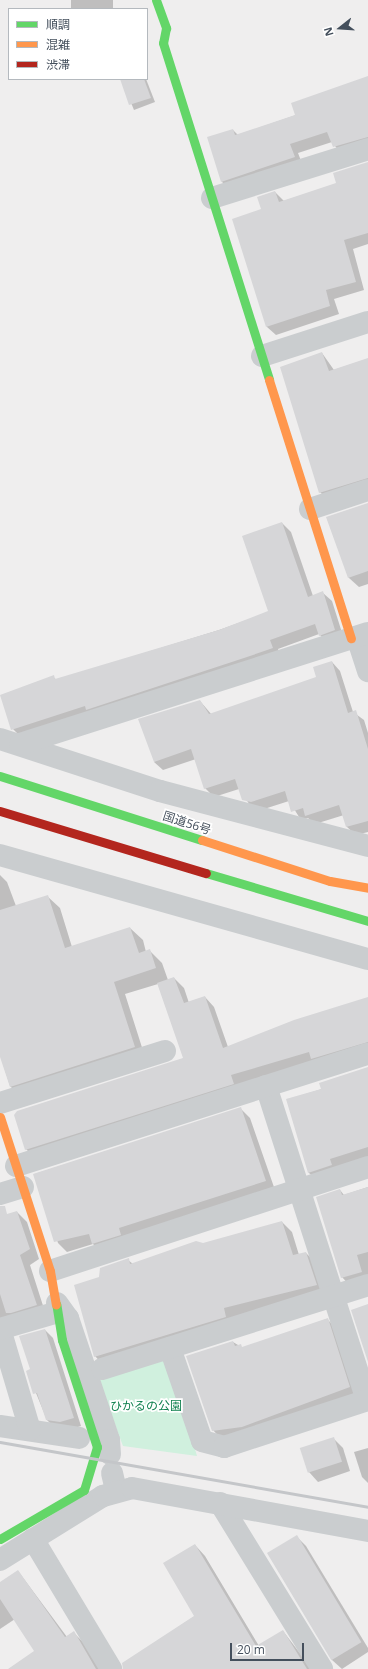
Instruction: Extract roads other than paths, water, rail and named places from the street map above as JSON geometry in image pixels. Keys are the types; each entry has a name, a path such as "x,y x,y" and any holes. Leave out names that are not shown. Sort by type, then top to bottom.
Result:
{"main road":[{"path":"156,0 166,28 163,43 310,509 358,636"},
{"name":"国道56号","path":"0,776 330,881 368,888"},
{"path":"0,811 368,921"},
{"path":"0,1118 50,1271 58,1307 62,1340 97,1446 96,1458 84,1490 0,1539"}],"street":[{"path":"212,198 368,149"},
{"path":"262,356 368,322"},
{"path":"310,509 368,490"},
{"path":"10,742 358,636 368,672"},
{"path":"10,742 160,791 368,846"},
{"path":"0,855 368,959"},
{"path":"0,1103 165,1051"},
{"path":"16,1166 368,1054"},
{"path":"170,1348 202,1441 224,1447 368,1400 266,1086"},
{"path":"50,1271 368,1168"},
{"path":"0,1194 23,1187"},
{"path":"102,1370 368,1285"},
{"path":"30,1430 0,1329 58,1307 68,1318 109,1440 113,1473 132,1488 368,1531"},
{"path":"0,1426 80,1438"},
{"path":"0,1560 32,1539 113,1473"},
{"path":"220,1503 322,1669"},
{"path":"32,1539 111,1669"}],"railway":[{"path":"0,1442 368,1507"}],"park label":[{"name":"ひかるの公園","path":"146,1406"}]}
